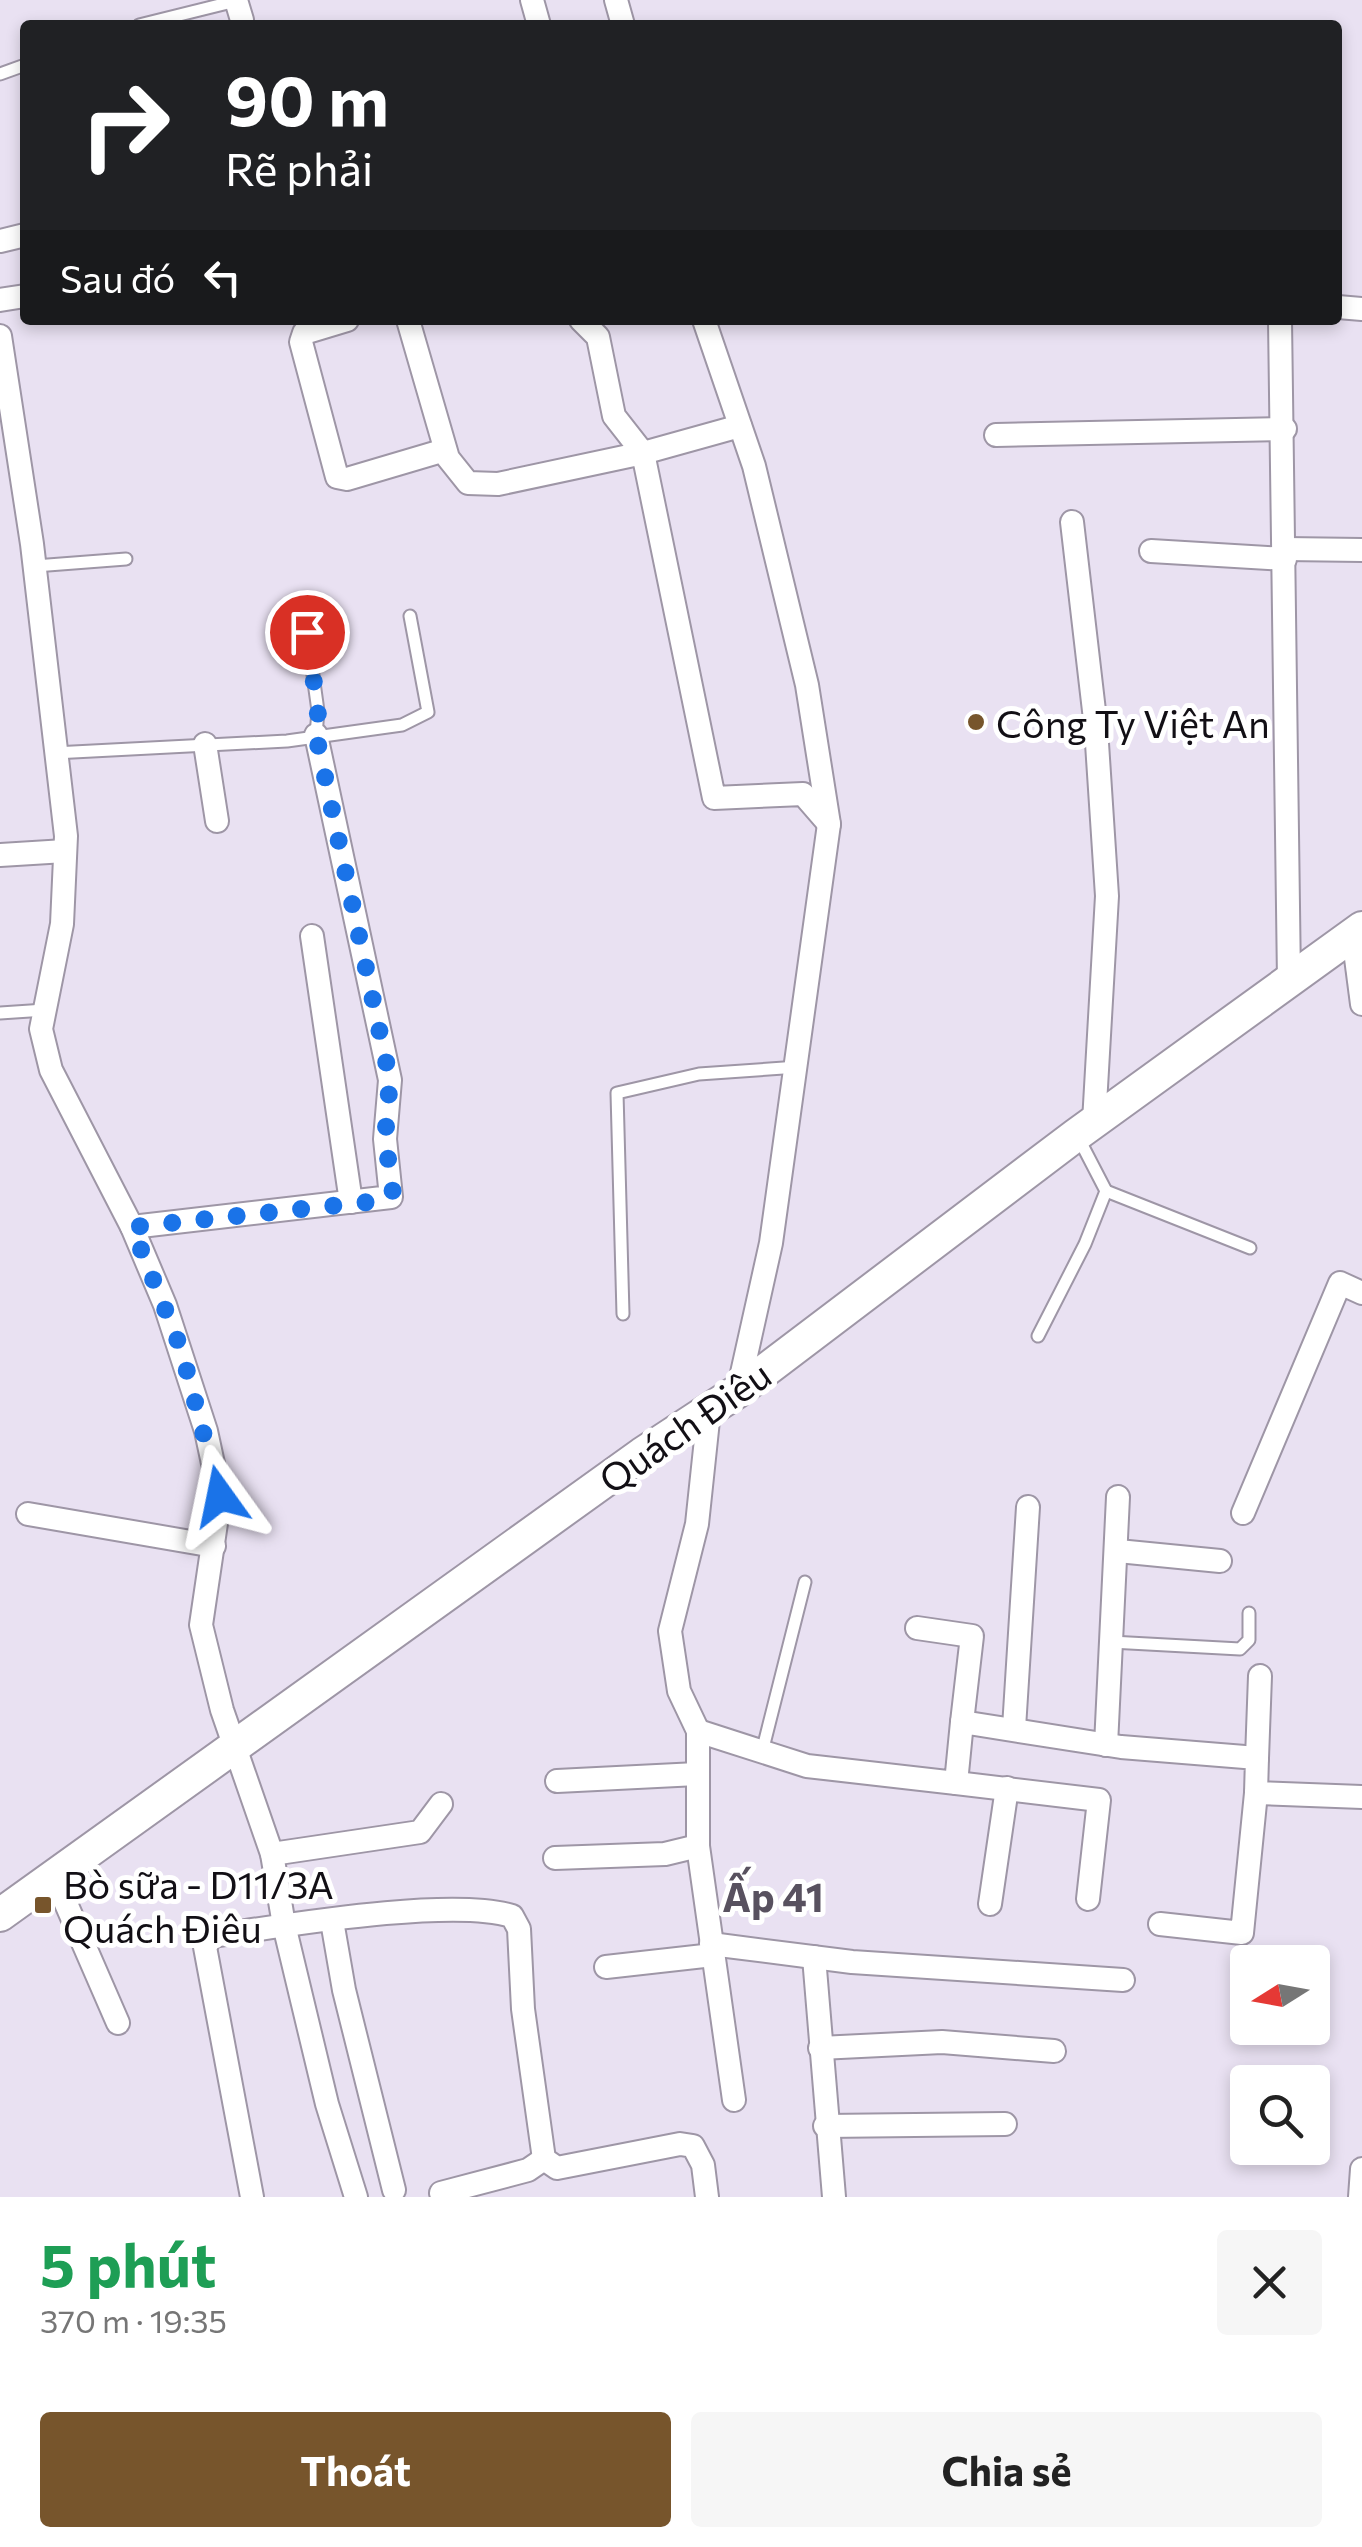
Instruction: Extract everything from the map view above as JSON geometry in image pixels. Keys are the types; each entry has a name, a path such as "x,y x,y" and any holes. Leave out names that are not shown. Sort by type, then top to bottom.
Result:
{"main road":[{"name":"Quách Điêu","path":"0,1915 642,1454 738,1391 1085,1128 1357,931"}],"street":[{"path":"330,325 304,333 301,342 336,477 347,479 446,450"},
{"path":"409,325 446,450 468,483 498,484 643,453 740,426"},
{"path":"586,325 598,337 614,416 643,453 714,798 803,794 829,824"},
{"path":"706,325 754,466 806,685 829,824 771,1243 738,1391"},
{"path":"1280,325 1285,429 1289,980"},
{"path":"0,336 35,566 65,851 62,924 41,1028 50,1070 132,1227 166,1305 206,1432 220,1496 201,1624 222,1710 272,1854 284,1925 356,2197"},
{"path":"996,435 1285,429"},
{"path":"1072,522 1096,728 1107,896 1085,1128"},
{"path":"1151,551 1285,554 1362,550"},
{"path":"132,1227 391,1197 385,1139 390,1080 316,735"},
{"path":"205,744 217,821"},
{"path":"0,856 65,851"},
{"path":"1357,931 1362,1004"},
{"path":"312,936 351,1202"},
{"path":"1243,1513 1340,1283 1362,1293"},
{"path":"709,1411 697,1524 670,1631 678,1691 698,1731 698,1846 734,2100"},
{"path":"1106,1745 1118,1496"},
{"path":"1014,1728 1028,1507"},
{"path":"28,1514 214,1546"},
{"path":"1118,1551 1220,1561"},
{"path":"916,1628 972,1636 956,1783"},
{"path":"1160,1924 1242,1933 1256,1793 1260,1676"},
{"path":"962,1722 1106,1745 1257,1758"},
{"path":"698,1731 806,1766 1100,1800 1088,1899"},
{"path":"557,1780 697,1774"},
{"path":"990,1904 1007,1788"},
{"path":"1256,1793 1362,1797"},
{"path":"272,1854 420,1832 441,1804"},
{"path":"555,1858 665,1854 698,1846"},
{"path":"54,1876 118,2024"},
{"path":"252,2197 205,1947 212,1936 332,1920 493,1910 512,1916 519,1929 523,2009 544,2160 556,2168 680,2144 692,2146 704,2165 707,2197"},
{"path":"332,1920 344,1990 394,2190"},
{"path":"606,1967 712,1950 1123,1980"},
{"path":"814,1957 834,2197"},
{"path":"820,2048 942,2042 1054,2051"},
{"path":"826,2126 1005,2124"},
{"path":"440,2193 528,2170 544,2160"},
{"path":"1360,2197 1362,2169"}],"lane":[{"path":"166,20 238,7"},
{"path":"35,566 126,559"},
{"path":"54,753 287,741 402,725 428,712 410,616"},
{"path":"307,632 318,712 316,735"},
{"path":"0,1013 45,1010"},
{"path":"623,1314 616,1092 699,1074 798,1067"},
{"path":"1038,1336 1085,1244 1106,1191 1085,1128"},
{"path":"1106,1191 1250,1248"},
{"path":"762,1752 805,1582"},
{"path":"1111,1642 1240,1649 1249,1640 1249,1613"}],"place":[{"name":"Công Ty Việt An","path":"976,722"},
{"name":"Bò sữa - D11/3A Quách Điêu","path":"43,1905"}],"district":[{"name":"Ấp 41","path":"773,1895"}],"route":[{"path":"220,1496 181,1349 132,1227 387,1200 393,1190 385,1139 390,1080 339,858 316,735 318,712 307,632"}]}
